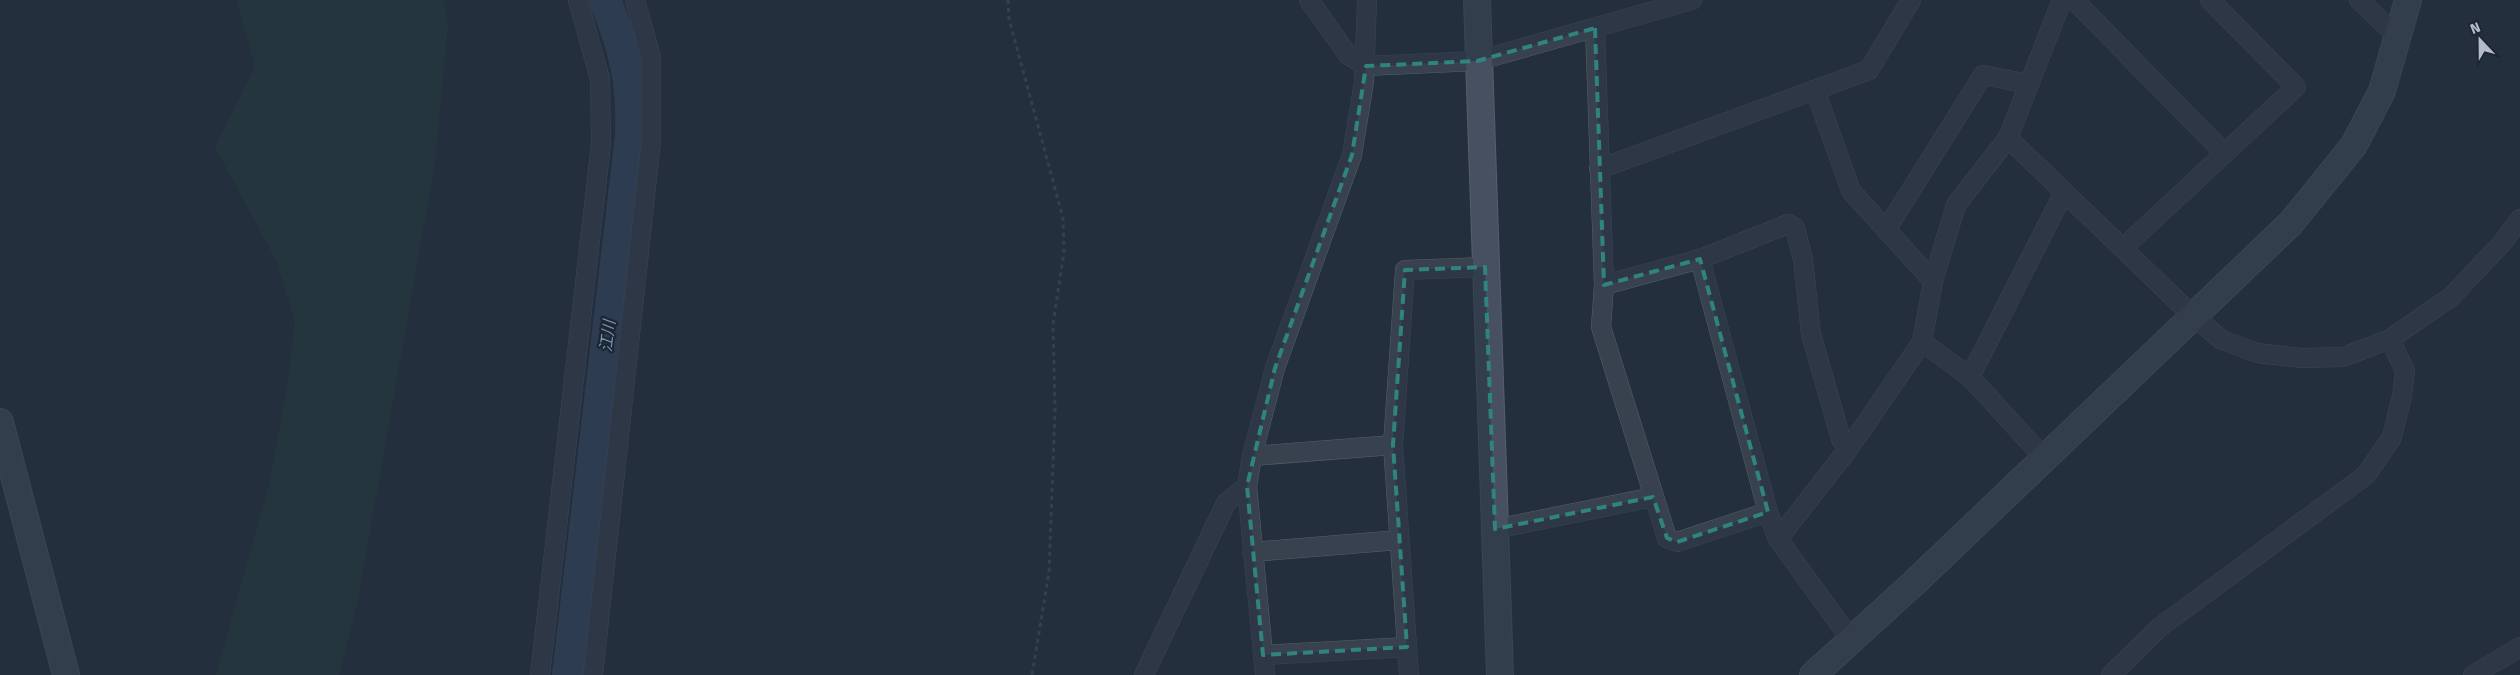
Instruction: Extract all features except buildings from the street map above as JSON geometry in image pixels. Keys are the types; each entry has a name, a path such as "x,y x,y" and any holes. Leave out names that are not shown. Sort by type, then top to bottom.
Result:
{"street":[{"path":"540,675 601,144 600,80 578,0"},
{"path":"593,675 651,141 651,57 635,0"},
{"path":"1309,0 1348,55 1366,66 1477,61 1692,0"},
{"path":"1265,675 1247,486 1252,456 1275,368 1352,155 1366,66 1367,0"},
{"path":"1477,0 1477,61 1500,675"},
{"path":"1600,169 1869,70 1911,0"},
{"path":"1778,539 1849,448 1922,342 1933,281 1956,205 2008,138 2062,0"},
{"path":"2074,0 2224,153"},
{"path":"2123,248 2296,86 2210,0"},
{"path":"2359,0 2398,36"},
{"path":"1813,675 1852,641 2291,223 2354,145 2382,91 2408,0"},
{"path":"1595,28 1604,285 1601,326 1667,538 1677,542 1768,512"},
{"path":"1886,230 1984,75 2029,84"},
{"path":"1815,90 1852,191 1933,281"},
{"path":"2008,138 2194,317 2222,340 2257,353 2301,358 2343,357 2390,339 2452,297 2502,243 2520,219"},
{"path":"1970,377 2064,192"},
{"path":"1604,285 1700,259 1788,224 1795,228 1803,259 1811,334 1841,439 1849,448"},
{"path":"1700,259 1768,512 1778,539 1852,641"},
{"path":"1409,675 1393,445 1405,270 1485,267"},
{"path":"2111,675 2160,626 2366,475 2392,437 2402,396 2405,372 2390,339"},
{"path":"1922,342 1970,377 2045,458"},
{"path":"0,422 66,675"},
{"path":"1252,456 1393,445"},
{"path":"1144,675 1226,503 1247,486"},
{"path":"1495,530 1653,497"},
{"path":"1252,552 1400,540"},
{"path":"1262,655 1407,646"},
{"path":"2473,675 2520,647"}],"path":[{"path":"1008,0 1010,19 1063,218 1064,252 1053,324 1055,411 1049,572 1032,675"}],"highlighted area":[{"path":"1595,28 1604,285 1700,259 1768,512 1677,542 1667,538 1653,497 1495,529 1485,267 1405,270 1393,445 1407,647 1263,655 1247,486 1275,368 1352,155 1366,66 1477,61"}],"green space":[{"path":"237,0 443,0 448,24 435,162 358,599 339,675 216,675 270,481 288,381 295,321 276,260 215,147 255,67"}],"waterway":[{"name":"江川","path":"568,675 631,136 631,99 623,50 605,0"}]}
